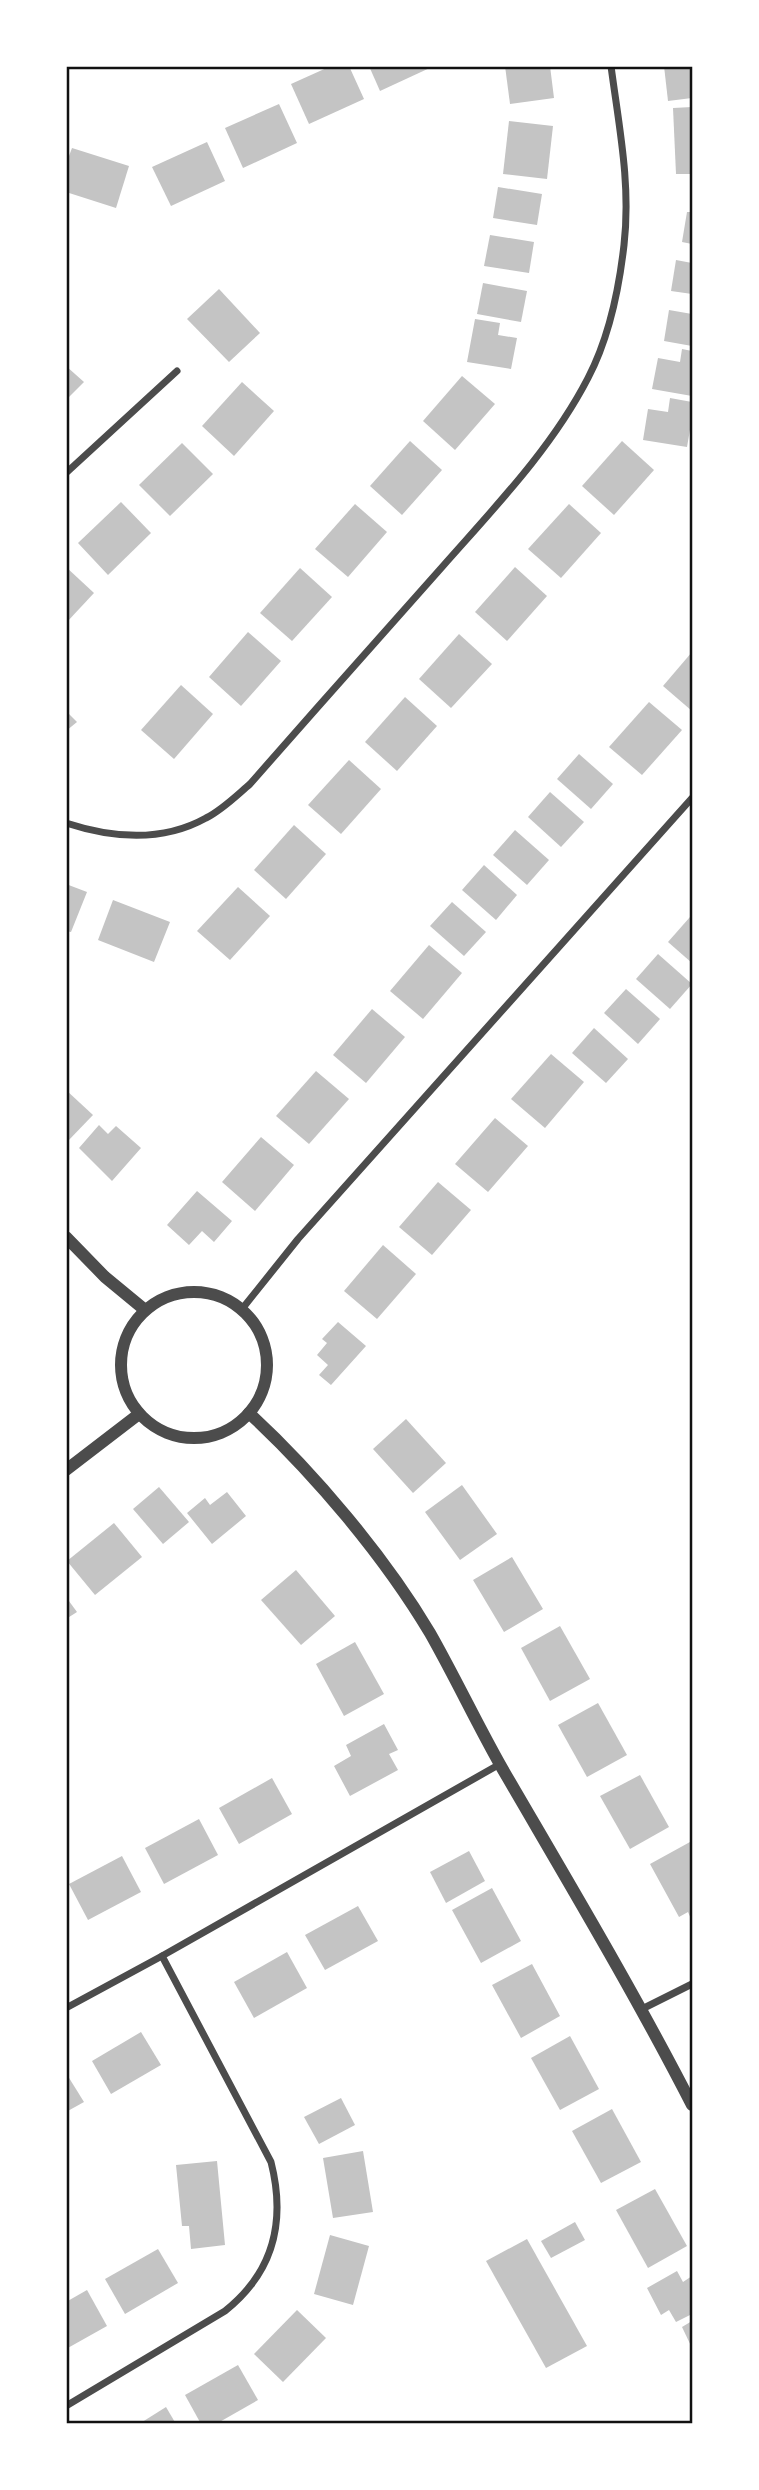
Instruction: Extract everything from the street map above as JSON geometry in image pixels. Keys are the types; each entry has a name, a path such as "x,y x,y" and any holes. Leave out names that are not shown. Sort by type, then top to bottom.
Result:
{"street":[{"path":"66,823 93,832 120,836 142,835 186,827 207,818 228,803 268,763 540,453 589,377 609,322 619,280 627,217 627,185 611,66"},
{"path":"66,473 177,371"},
{"path":"242,1309 298,1240 692,798"},
{"path":"66,1237 105,1277 145,1310"},
{"path":"183,1292 204,1292 224,1298 242,1309 263,1340 267,1359 266,1379 260,1397 249,1413 233,1426 194,1438 174,1435 155,1427 139,1413 125,1388 120,1360 124,1342 133,1324 145,1310 163,1298 183,1292"},
{"path":"66,1470 139,1413"},
{"path":"249,1413 346,1516 405,1594 430,1633 500,1764 642,2009 692,2105"},
{"path":"66,2008 500,1764"},
{"path":"66,2406 225,2311 242,2298 264,2267 275,2229 278,2198 271,2162 162,1956"},
{"path":"642,2009 692,1984"}],"building":[{"path":"331,66 349,66 364,99 309,124 291,84"},
{"path":"369,66 434,66 380,91"},
{"path":"505,66 550,66 554,98 510,104"},
{"path":"664,66 692,66 692,98 668,101"},
{"path":"279,104 297,143 243,168 225,128"},
{"path":"692,107 692,174 676,174 673,108"},
{"path":"509,121 553,126 547,179 503,174"},
{"path":"207,142 225,181 171,206 152,167"},
{"path":"72,148 129,166 116,208 66,192 66,164"},
{"path":"498,187 542,194 537,225 493,218"},
{"path":"687,212 692,212 692,244 682,242"},
{"path":"490,235 534,242 529,273 484,266"},
{"path":"676,260 692,263 692,294 671,291"},
{"path":"483,283 527,291 521,322 477,314"},
{"path":"219,289 260,333 229,362 187,319"},
{"path":"669,310 692,314 692,346 664,341"},
{"path":"475,319 500,323 498,335 517,338 511,369 467,362"},
{"path":"682,349 692,351 692,396 652,389 658,358 680,362"},
{"path":"66,366 84,382 66,400"},
{"path":"462,376 495,404 455,450 423,421"},
{"path":"242,382 274,411 234,456 202,426"},
{"path":"670,398 692,402 687,447 643,440 648,409 668,412"},
{"path":"410,441 442,470 402,515 370,486"},
{"path":"622,441 654,470 614,515 582,486"},
{"path":"182,443 213,474 170,516 139,485"},
{"path":"121,502 151,533 108,575 78,543"},
{"path":"355,504 387,532 348,577 315,549"},
{"path":"569,504 601,533 561,578 528,549"},
{"path":"66,567 94,593 66,623"},
{"path":"515,567 547,596 507,641 475,612"},
{"path":"300,568 332,597 292,641 260,613"},
{"path":"248,632 281,661 241,706 209,677"},
{"path":"459,634 492,664 451,708 419,679"},
{"path":"692,652 692,711 663,686"},
{"path":"181,685 213,714 174,759 141,730"},
{"path":"405,697 437,726 397,771 365,742"},
{"path":"649,702 682,730 642,775 609,747"},
{"path":"66,711 77,722 66,731"},
{"path":"579,754 613,784 591,809 557,779"},
{"path":"349,760 381,789 341,834 308,805"},
{"path":"550,792 584,822 561,847 528,817"},
{"path":"294,825 326,854 286,899 254,870"},
{"path":"515,830 549,860 527,885 493,855"},
{"path":"484,865 517,895 496,920 462,890"},
{"path":"66,884 87,892 71,932 66,931"},
{"path":"238,887 270,916 230,960 197,931"},
{"path":"113,900 170,922 154,962 98,940"},
{"path":"452,902 486,932 464,956 430,926"},
{"path":"690,917 692,919 692,963 668,942"},
{"path":"429,945 462,973 423,1019 390,991"},
{"path":"658,954 692,984 670,1009 636,979"},
{"path":"626,989 660,1019 638,1044 604,1013"},
{"path":"372,1009 405,1037 366,1083 333,1055"},
{"path":"594,1028 628,1059 606,1083 572,1053"},
{"path":"551,1054 584,1082 545,1128 511,1099"},
{"path":"316,1071 349,1099 309,1144 276,1116"},
{"path":"66,1090 93,1115 66,1143"},
{"path":"495,1118 528,1146 488,1192 455,1164"},
{"path":"99,1125 108,1134 116,1126 141,1148 112,1181 79,1148"},
{"path":"261,1137 294,1165 255,1211 222,1182"},
{"path":"438,1182 471,1210 432,1255 399,1227"},
{"path":"197,1191 232,1221 214,1242 202,1231 189,1245 167,1225"},
{"path":"383,1245 416,1274 377,1319 344,1291"},
{"path":"338,1322 366,1346 331,1385 319,1375 328,1365 317,1355 327,1343 322,1339"},
{"path":"406,1419 446,1463 413,1493 373,1449"},
{"path":"462,1485 497,1534 460,1560 425,1512"},
{"path":"159,1487 189,1522 163,1544 133,1509"},
{"path":"227,1492 246,1516 212,1544 187,1513 205,1498 210,1505"},
{"path":"114,1523 142,1557 95,1595 67,1561"},
{"path":"512,1557 543,1609 504,1632 473,1580"},
{"path":"296,1570 335,1616 301,1645 261,1600"},
{"path":"66,1597 77,1612 66,1619"},
{"path":"560,1626 590,1679 550,1701 521,1648"},
{"path":"355,1642 384,1694 344,1716 316,1664"},
{"path":"598,1703 627,1755 587,1777 558,1725"},
{"path":"384,1724 398,1750 389,1754 398,1770 350,1796 334,1766 351,1756 346,1745"},
{"path":"640,1775 669,1827 630,1849 600,1796"},
{"path":"272,1778 292,1814 239,1844 219,1808"},
{"path":"199,1819 218,1855 164,1884 145,1848"},
{"path":"690,1842 692,1921 688,1912 679,1917 650,1864"},
{"path":"469,1851 485,1881 446,1903 430,1872"},
{"path":"122,1856 141,1892 88,1920 69,1884"},
{"path":"492,1888 521,1941 481,1963 452,1910"},
{"path":"358,1906 378,1941 325,1970 305,1935"},
{"path":"287,1952 307,1988 254,2018 234,1982"},
{"path":"532,1964 560,2016 521,2038 492,1985"},
{"path":"141,2032 161,2065 111,2094 92,2061"},
{"path":"570,2036 599,2089 560,2110 531,2058"},
{"path":"66,2073 84,2102 66,2112"},
{"path":"341,2098 355,2125 319,2144 304,2117"},
{"path":"612,2109 641,2162 601,2183 572,2131"},
{"path":"363,2151 373,2212 333,2218 323,2158"},
{"path":"217,2161 225,2245 191,2249 189,2226 182,2226 176,2165"},
{"path":"655,2189 687,2246 648,2268 616,2210"},
{"path":"575,2222 585,2240 551,2258 541,2241"},
{"path":"330,2235 369,2246 353,2305 314,2294"},
{"path":"527,2239 587,2346 546,2368 486,2261"},
{"path":"158,2249 178,2283 125,2314 105,2279"},
{"path":"677,2271 683,2282 692,2276 692,2314 676,2322 669,2310 661,2315 647,2288"},
{"path":"87,2290 107,2326 66,2349 66,2302"},
{"path":"297,2310 326,2338 283,2382 254,2354"},
{"path":"692,2321 692,2348 682,2327"},
{"path":"238,2365 258,2400 216,2424 201,2424 185,2395"},
{"path":"166,2407 176,2424 139,2424"}]}
